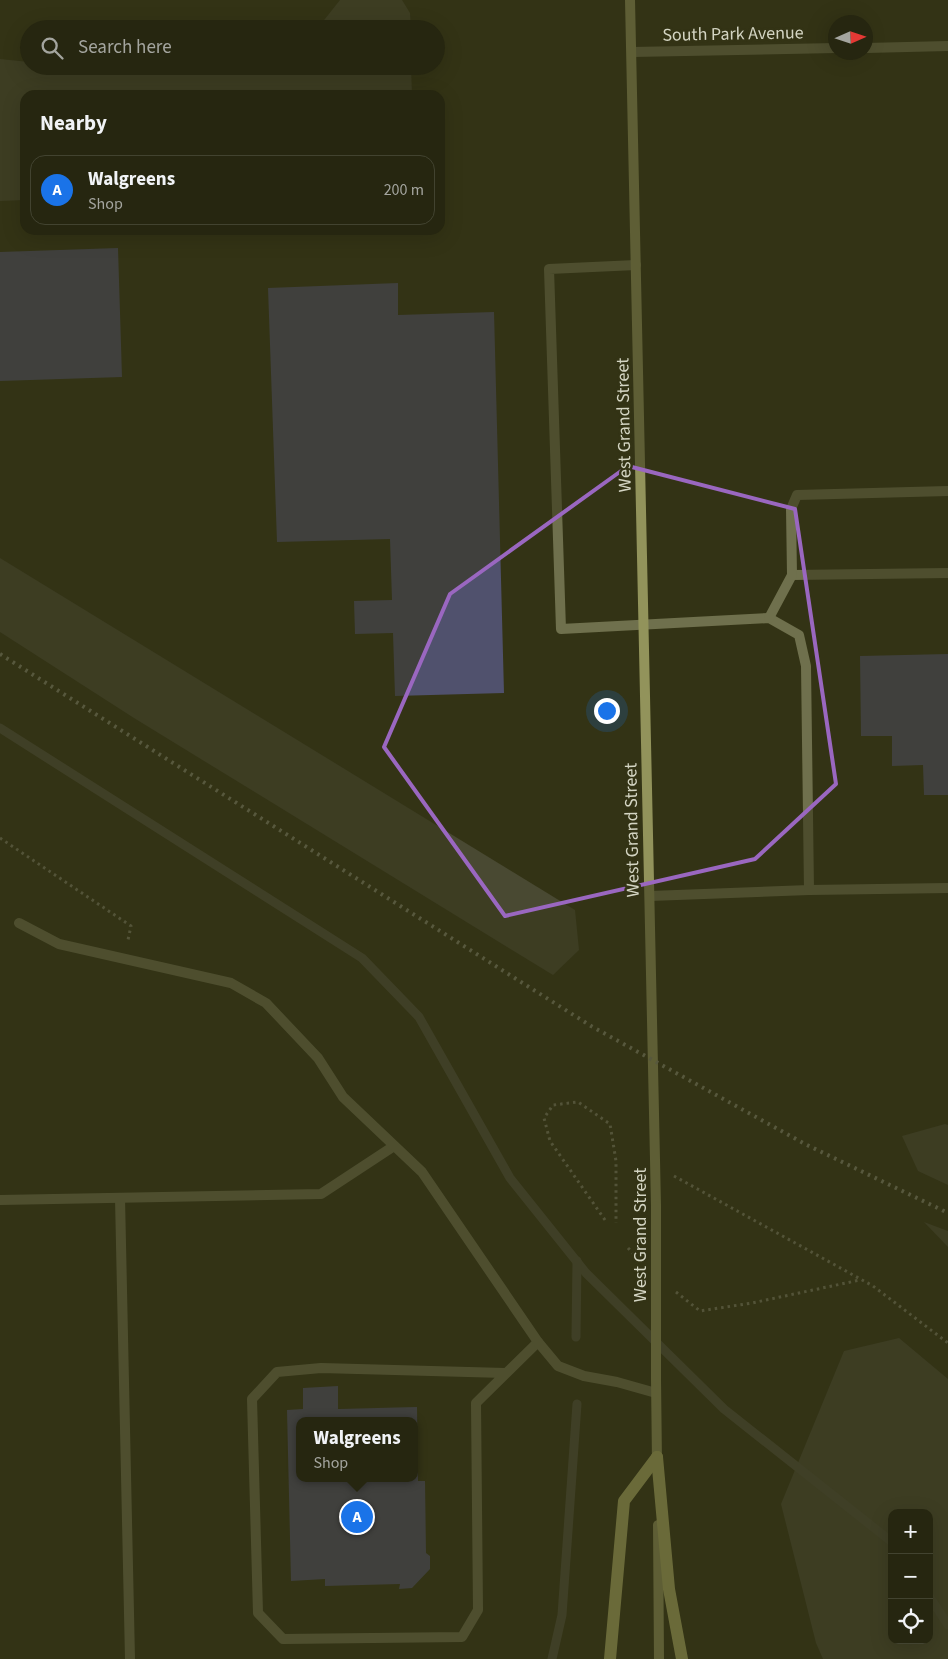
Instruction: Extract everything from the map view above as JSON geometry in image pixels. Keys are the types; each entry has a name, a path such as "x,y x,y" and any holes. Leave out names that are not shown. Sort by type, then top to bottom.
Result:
{"main road":[{"name":"West Grand Street","path":"630,0 656,1206 659,1659"},
{"path":"610,1659 624,1501 657,1457"},
{"path":"657,1457 669,1590 682,1659"}],"street":[{"path":"873,48 948,46"},
{"name":"South Park Avenue","path":"632,52 828,48"},
{"path":"636,265 549,268 561,629 769,618 798,636 806,666 809,890"},
{"path":"769,618 792,575 792,509 797,495 948,491"},
{"path":"792,575 948,573"},
{"path":"650,896 809,890 948,888"},
{"path":"19,923 59,944 231,982 266,1003 318,1058 343,1097 422,1172 538,1342 558,1366 584,1376 618,1382 656,1393"},
{"path":"0,1200 320,1194 394,1146"},
{"path":"120,1198 130,1659"},
{"path":"506,1373 321,1368 277,1372 252,1399 258,1613 283,1639 462,1637 478,1610 476,1403 538,1342"}],"path":[{"path":"0,838 131,926 123,958"},
{"path":"605,1220 550,1141 544,1118 553,1105 578,1102 610,1124 616,1161 616,1222"},
{"path":"674,1176 873,1286 948,1343"},
{"path":"628,1248 641,1263"},
{"path":"670,1288 700,1311 752,1303 861,1280"}],"highlighted area":[{"path":"628,466 795,509 836,784 755,859 505,916 384,747 450,594"}],"green space":[{"path":"340,0 402,0 410,13 410,20 324,20"},
{"path":"0,59 20,61 20,75 411,75 412,90 20,90 20,200 0,201"},
{"path":"0,558 575,910 579,950 553,975 134,718 0,632"},
{"path":"945,1124 948,1125 948,1185 918,1171 902,1136"},
{"path":"924,1222 948,1231 948,1247"},
{"path":"899,1338 948,1379 948,1659 823,1659 816,1643 781,1504 844,1351"}],"building":[{"path":"118,248 122,377 0,381 0,252"},
{"path":"398,283 398,315 494,312 504,693 395,696 393,633 355,634 354,601 392,600 390,539 277,542 268,288"},
{"path":"948,654 948,795 924,795 923,765 892,766 892,736 861,736 860,656"},
{"path":"338,1386 338,1409 417,1407 417,1417 296,1417 296,1482 425,1481 426,1553 430,1556 430,1569 412,1588 399,1589 400,1584 325,1586 325,1579 291,1581 287,1410 303,1409 303,1388"}],"waterway":[{"path":"0,728 362,958 419,1017 510,1178 586,1273 724,1409 888,1539"},
{"path":"576,1337 577,1261"},
{"path":"552,1659 562,1615 577,1404"},
{"path":"931,1599 948,1625"}],"railway":[{"path":"0,654 591,1026 805,1144 948,1213"}],"place":[{"name":"Walgreens","path":"357,1517"}]}
